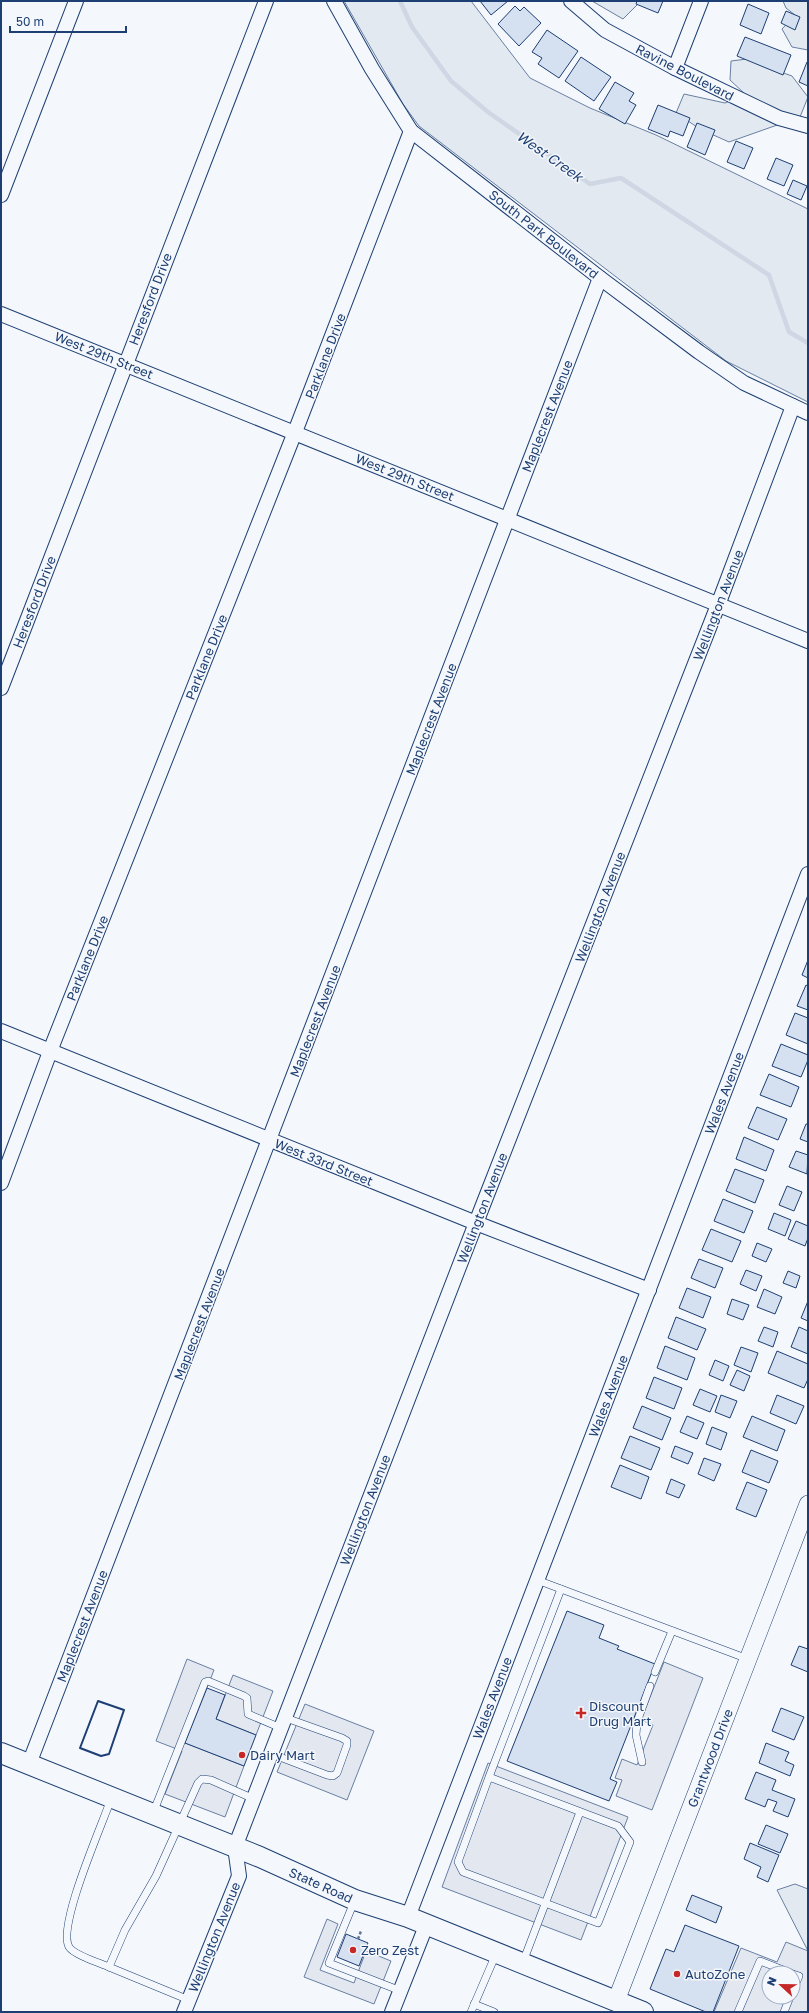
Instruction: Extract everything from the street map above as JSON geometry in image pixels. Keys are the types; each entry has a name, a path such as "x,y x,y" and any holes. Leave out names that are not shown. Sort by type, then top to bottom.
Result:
{"main road":[{"name":"State Road","path":"2,1756 29,1764 235,1847 355,1900 408,1917 426,1926 523,1964 613,2006 643,2012"}],"street":[{"path":"1,195 76,1"},
{"name":"Heresford Drive","path":"1,688 266,1"},
{"name":"South Park Boulevard","path":"334,1 372,69 411,131 600,278 744,383 808,413"},
{"name":"Ravine Boulevard","path":"571,1 605,30 675,68 779,118 808,126"},
{"path":"675,68 701,1"},
{"name":"Parklane Drive","path":"1,1183 51,1050 295,432 411,131"},
{"name":"Maplecrest Avenue","path":"29,1764 600,278"},
{"name":"West 29th Street","path":"1,314 808,641"},
{"name":"Wellington Avenue","path":"186,2006 239,1876 235,1847 476,1223 718,605 793,406"},
{"name":"Wales Avenue","path":"408,1917 808,874"},
{"name":"West 33rd Street","path":"1,1031 476,1223 649,1290"},
{"name":"Grantwood Drive","path":"613,2006 808,1504"},
{"path":"392,2012 426,1926"}],"lane":[{"path":"537,1580 748,1659"},
{"path":"489,1777 618,1826 630,1842 598,1923 463,1872 458,1862 489,1777 561,1589"},
{"path":"655,1672 672,1631"},
{"path":"153,1814 205,1682 247,1698 248,1714 342,1738 347,1741 337,1773 333,1776 272,1754"},
{"path":"642,1762 636,1735 637,1722 650,1686"},
{"path":"109,1966 125,1930 156,1876 198,1783 202,1780 211,1780 254,1799"},
{"path":"112,1797 76,1893 65,1936 68,1945 73,1951 109,1966 186,2006"},
{"path":"523,1964 580,1812"},
{"path":"355,1900 329,1963 401,1991"},
{"path":"471,2012 496,1954"},
{"path":"738,2012 760,1961 770,1965"},
{"path":"474,2004 494,2012"}],"path":[{"path":"358,1939 361,1930"}],"shaded area":[{"path":"344,1 471,1 530,78 590,108 656,135 808,209 808,402 726,361 419,126 403,104"},
{"path":"592,1 641,1 623,19"},
{"path":"783,1 808,1 808,50 792,47 782,29 795,15 786,8"},
{"path":"755,58 767,67 792,76 808,97 800,117 729,142 700,129 676,113 684,94 725,103 745,94 730,80 731,61"},
{"path":"187,1659 214,1670 185,1743 244,1766 225,1817 165,1794 182,1751 156,1741"},
{"path":"664,1662 703,1678 652,1810 616,1796 622,1780 615,1778 622,1759 637,1765 653,1725 641,1720"},
{"path":"233,1675 273,1691 256,1735 216,1719"},
{"path":"305,1704 374,1731 347,1800 277,1772"},
{"path":"488,1763 628,1817 581,1940 442,1887"},
{"path":"795,1884 808,1889 808,1951 777,1890"},
{"path":"327,1919 338,1924 320,1970 354,1983 366,1951 391,1961 374,2004 304,1977"},
{"path":"786,1942 808,1951 808,2012 714,2012 741,1948 777,1962"}],"building":[{"path":"480,1 508,1 491,15"},
{"path":"637,1 663,1 658,13 636,4"},
{"path":"748,4 769,13 761,34 740,25"},
{"path":"515,6 520,11 524,7 541,23 519,46 498,24"},
{"path":"786,11 800,17 795,30 781,23"},
{"path":"547,30 578,51 559,78 538,64 542,58 532,52"},
{"path":"745,37 791,55 783,75 737,56"},
{"path":"581,57 611,77 594,101 565,81"},
{"path":"808,62 808,86 799,82"},
{"path":"615,82 634,93 629,101 636,105 625,124 599,109"},
{"path":"658,105 690,118 683,136 670,131 668,137 648,129"},
{"path":"697,123 715,130 705,155 687,147"},
{"path":"736,141 753,148 744,169 727,162"},
{"path":"776,158 793,165 784,186 767,179"},
{"path":"793,180 807,186 801,200 787,194"},
{"path":"808,960 808,978 802,975"},
{"path":"806,985 808,986 808,1010 797,1006"},
{"path":"795,1013 808,1018 808,1044 786,1035"},
{"path":"781,1044 808,1055 808,1060 801,1077 772,1066"},
{"path":"769,1074 799,1087 791,1107 760,1095"},
{"path":"757,1107 787,1119 778,1140 748,1128"},
{"path":"806,1124 808,1124 808,1142 800,1139"},
{"path":"744,1137 774,1150 766,1171 736,1159"},
{"path":"796,1151 808,1155 807,1174 789,1167"},
{"path":"735,1169 764,1180 755,1203 726,1191"},
{"path":"787,1186 802,1192 794,1211 779,1205"},
{"path":"723,1199 753,1211 744,1233 714,1221"},
{"path":"774,1213 791,1220 785,1236 768,1229"},
{"path":"796,1221 808,1226 808,1238 805,1246 788,1239"},
{"path":"711,1229 741,1241 732,1262 702,1250"},
{"path":"757,1243 772,1249 766,1262 752,1256"},
{"path":"699,1259 723,1268 715,1288 691,1278"},
{"path":"746,1270 762,1276 756,1291 740,1284"},
{"path":"788,1271 800,1276 796,1288 783,1283"},
{"path":"687,1288 711,1297 703,1318 679,1308"},
{"path":"764,1289 782,1297 775,1314 757,1307"},
{"path":"732,1299 749,1305 743,1320 727,1314"},
{"path":"808,1301 808,1321 801,1318"},
{"path":"676,1317 706,1329 697,1350 668,1338"},
{"path":"764,1327 778,1332 773,1347 758,1341"},
{"path":"799,1327 808,1331 808,1354 791,1347"},
{"path":"665,1346 695,1358 687,1380 657,1368"},
{"path":"741,1347 758,1353 751,1372 734,1365"},
{"path":"777,1351 808,1364 808,1379 804,1388 768,1373"},
{"path":"715,1360 729,1366 723,1381 709,1375"},
{"path":"737,1370 750,1376 744,1391 730,1385"},
{"path":"654,1377 682,1388 674,1409 646,1398"},
{"path":"700,1389 717,1396 710,1412 693,1405"},
{"path":"721,1395 737,1401 730,1418 715,1412"},
{"path":"777,1395 804,1406 796,1424 770,1413"},
{"path":"642,1406 671,1418 662,1440 633,1428"},
{"path":"687,1416 704,1423 697,1439 680,1432"},
{"path":"752,1416 785,1430 777,1451 743,1437"},
{"path":"712,1427 727,1433 721,1450 706,1444"},
{"path":"630,1436 660,1448 651,1470 621,1458"},
{"path":"675,1446 693,1453 688,1464 671,1457"},
{"path":"751,1450 778,1461 769,1483 742,1472"},
{"path":"704,1458 721,1464 714,1481 698,1474"},
{"path":"620,1465 649,1477 641,1499 611,1487"},
{"path":"671,1479 685,1485 679,1498 666,1493"},
{"path":"747,1482 767,1490 756,1517 736,1509"},
{"name":"Discount Drug Mart","path":"567,1611 604,1625 599,1638 619,1646 617,1649 655,1664 610,1779 617,1782 609,1801 507,1761"},
{"path":"799,1646 808,1649 808,1672 791,1665"},
{"path":"207,1688 225,1695 216,1719 256,1735 244,1766 185,1743"},
{"path":"781,1708 804,1717 794,1740 772,1731"},
{"path":"766,1743 789,1752 785,1761 794,1765 790,1776 759,1763"},
{"path":"756,1772 776,1780 772,1790 795,1799 788,1817 773,1811 777,1802 768,1799 765,1807 745,1799"},
{"path":"766,1825 788,1834 780,1853 758,1844"},
{"path":"750,1843 779,1855 768,1882 757,1877 761,1867 744,1859"},
{"path":"692,1895 722,1907 716,1923 686,1910"},
{"path":"685,1925 739,1946 713,2012 706,2012 650,1989 666,1949 674,1952"},
{"name":"Zero Zest","path":"346,1934 368,1943 359,1966 337,1957"}],"waterway":[{"name":"West Creek","path":"400,1 412,27 451,81 488,112 590,184 621,178 769,275 789,332 808,343"}],"wall":[{"path":"98,1701 124,1710 109,1754 101,1756 80,1748 98,1701"}],"place":[{"name":"Discount Drug Mart","path":"581,1713"},
{"name":"Dairy Mart","path":"242,1755"},
{"name":"Zero Zest","path":"353,1950"},
{"name":"AutoZone","path":"677,1974"}]}
